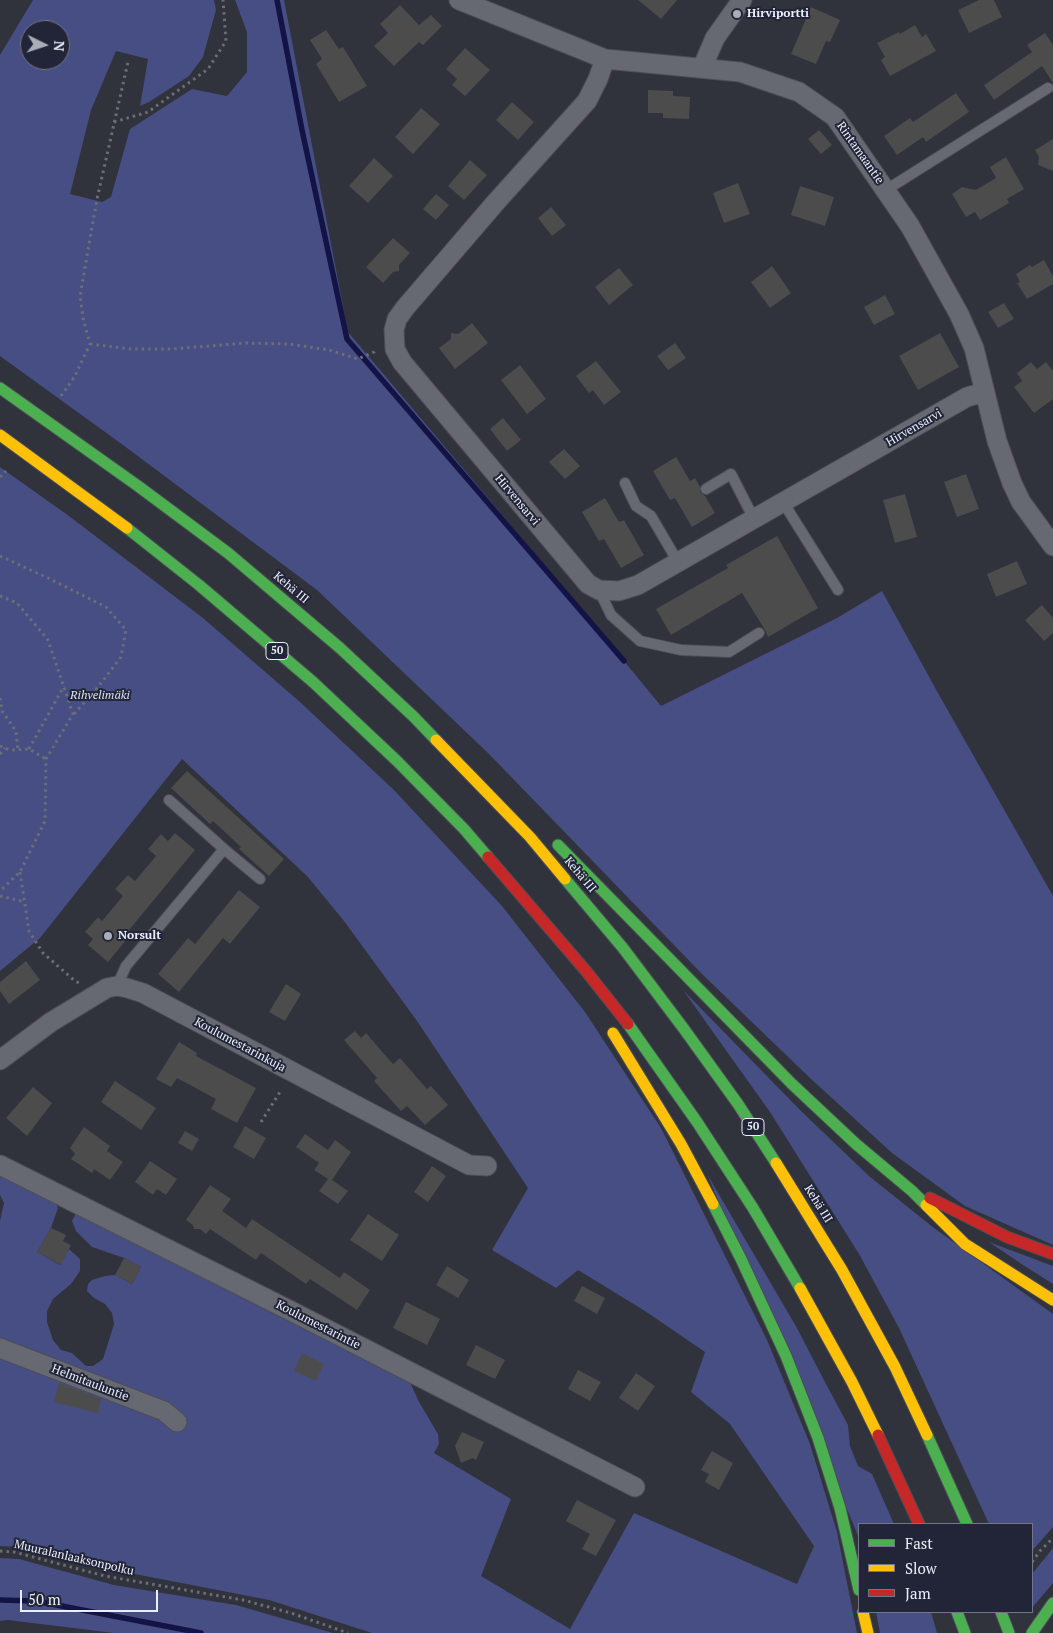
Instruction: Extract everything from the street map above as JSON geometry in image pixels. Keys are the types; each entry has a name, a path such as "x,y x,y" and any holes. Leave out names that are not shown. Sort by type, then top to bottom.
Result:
{"highway":[{"name":"Kehä III","path":"0,388 138,486 228,553 340,648 414,717 530,837 623,948 738,1104 795,1193 851,1286 895,1367 967,1523"},
{"name":"50","path":"0,435 115,518 199,585 313,682 398,761 464,829 586,971 641,1041 753,1208 799,1285 852,1382 919,1523"},
{"path":"471,775 524,814"},
{"path":"553,840 792,1084 856,1144 912,1191 965,1244 1053,1300"},
{"path":"524,898 577,978"},
{"path":"609,1026 681,1144 741,1259 786,1356 818,1438 840,1508 858,1586"},
{"path":"912,1191 944,1204 1006,1237 1053,1254"},
{"path":"1032,1633 1053,1603"},
{"path":"864,1613 868,1633"},
{"path":"957,1613 965,1633"},
{"path":"1001,1613 1010,1633"}],"street":[{"name":"Rintamaantie","path":"460,0 605,59 740,72 799,92 835,117 910,226 959,314 974,348 997,441 1012,483 1021,502 1053,546"},
{"path":"702,68 715,38 742,0"},
{"name":"Hirvensarvi","path":"605,59 587,101 496,202 405,308 397,319 394,330 395,349 402,362 588,584 599,590 619,592 638,585 967,398 985,392"},
{"path":"0,1060 51,1022 107,988 117,986"},
{"name":"Koulumestarinkuja","path":"117,986 143,993 469,1165 487,1166"},
{"name":"Koulumestarintie","path":"0,1165 635,1487"},
{"name":"Helmitauluntie","path":"0,1348 164,1411 178,1422"}],"lane":[{"path":"886,190 1048,88"},
{"path":"706,489 731,474 754,519"},
{"path":"625,482 636,506 651,516 678,562"},
{"path":"783,502 838,590"},
{"path":"599,590 611,615 640,641 681,650 729,652 759,633"},
{"path":"169,800 260,879"},
{"path":"117,986 126,966 224,849"}],"path":[{"path":"114,123 148,112 208,69 226,41 223,0"},
{"path":"62,396 75,376 90,344 83,318 80,296 97,199 128,62"},
{"path":"90,344 130,349 172,349 246,343 289,344 328,350 358,359 374,352"},
{"path":"0,477 6,471"},
{"path":"0,556 106,607 126,630 121,657 98,687 73,714 46,759 45,821 20,872 0,891"},
{"path":"0,596 17,603 48,640 73,714"},
{"path":"29,749 64,686"},
{"path":"0,698 2,711 16,730 18,750"},
{"path":"0,746 10,750 29,749 46,759"},
{"path":"0,754 5,748"},
{"path":"20,872 29,931 43,953 74,981 100,992"},
{"path":"0,896 25,902"},
{"path":"261,1122 280,1092"},
{"path":"1033,1560 1040,1550 1053,1538"},
{"name":"Muuralanlaaksonpolku","path":"0,1551 14,1552 105,1576 243,1600 348,1633"}],"green space":[{"path":"33,0 214,0 216,10 203,57 189,76 149,102 140,106 148,59 116,51 91,110 70,194 102,202 111,197 130,129 192,89 227,96 247,72 247,32 235,0 284,0 348,332 661,706 837,618 882,591 1053,896 1053,1245 965,1206 892,1153 810,1078 703,975 488,753 317,590 0,356 0,55 20,22 20,70 70,70 70,20 21,20"},
{"name":"Rihvelimäki","path":"0,467 69,516 203,618 300,702 394,790 502,906 585,1012 661,1128 767,1340 810,1444 837,1532 857,1633 372,1633 269,1600 114,1570 44,1552 19,1547 0,1546 0,1221 4,1203 0,1195 0,1170 53,1196 58,1208 51,1228 37,1252 60,1265 69,1249 80,1259 80,1271 71,1284 53,1299 47,1311 47,1322 53,1340 61,1350 72,1353 86,1366 93,1366 103,1359 114,1324 112,1313 105,1304 94,1298 87,1291 88,1284 92,1280 115,1275 132,1284 141,1267 124,1258 92,1247 76,1231 72,1221 76,1213 409,1380 419,1402 438,1434 439,1444 434,1453 511,1499 481,1576 570,1629 634,1513 797,1584 814,1546 730,1424 691,1392 705,1352 645,1311 578,1270 556,1288 492,1250 528,1188 417,1021 344,921 307,876 182,759 40,938 0,971"},
{"path":"683,990 801,1111 869,1176 934,1228 1053,1314 1053,1527 1033,1550 1033,1523 989,1523 899,1328 859,1254 770,1112"},
{"path":"707,1174 797,1328 848,1425 850,1446 858,1466 872,1474 894,1523 858,1523 858,1536"},
{"path":"989,1242 1053,1266 1053,1284 1023,1265"},
{"path":"1053,1548 1053,1583 1033,1607 1033,1573"},
{"path":"0,1558 19,1559 114,1585 236,1605 333,1633 114,1633 8,1620 0,1621"},
{"path":"876,1613 931,1613 937,1633 880,1633"}],"building":[{"path":"638,0 677,0 661,19"},
{"path":"979,0 994,0 1002,17 969,33 958,10"},
{"path":"400,5 419,25 431,15 442,26 423,45 419,42 394,66 374,46 388,33 380,24"},
{"path":"811,7 840,20 830,42 826,41 816,64 791,54"},
{"path":"915,25 922,37 926,34 936,51 890,76 881,60 885,57 877,43 899,32 900,34"},
{"path":"326,30 339,49 343,47 367,86 339,102 316,64 322,59 310,40"},
{"path":"1045,33 1053,45 1053,83 1042,66 994,100 984,85 1032,52 1027,45"},
{"path":"465,48 490,70 465,96 452,85 457,79 446,69"},
{"path":"648,90 673,91 673,96 690,97 689,119 663,118 663,113 648,113"},
{"path":"956,93 969,112 926,142 923,137 897,155 884,136 910,118 913,122"},
{"path":"512,102 534,122 518,140 496,120"},
{"path":"421,108 440,124 413,154 395,137"},
{"path":"819,130 832,145 821,154 808,139"},
{"path":"1053,139 1053,171 1038,165 1039,157 1035,150"},
{"path":"1006,157 1024,189 1007,199 1009,203 980,220 975,212 966,217 952,194 962,187 976,190 996,178 990,167"},
{"path":"374,158 393,176 368,203 349,186"},
{"path":"470,160 487,175 464,200 448,186"},
{"path":"738,183 750,214 724,223 713,193"},
{"path":"800,186 834,197 825,226 791,215"},
{"path":"436,194 449,205 436,220 423,209"},
{"path":"551,207 566,225 552,236 538,218"},
{"path":"393,238 410,253 399,265 399,271 393,272 383,283 366,267"},
{"path":"1044,260 1053,276 1053,284 1027,299 1017,283 1020,282 1016,274 1030,265 1032,267"},
{"path":"772,266 791,293 770,308 751,282"},
{"path":"619,268 633,285 609,305 595,287"},
{"path":"885,295 895,314 874,325 864,307"},
{"path":"1004,303 1014,319 998,328 988,312"},
{"path":"472,323 488,343 455,369 439,348 451,339 451,333 458,334"},
{"path":"940,333 959,367 918,390 899,356"},
{"path":"675,343 686,358 668,370 657,356"},
{"path":"596,361 621,392 604,405 593,390 589,393 576,376"},
{"path":"1031,362 1037,369 1046,362 1053,371 1053,399 1034,413 1014,387 1022,381 1017,373"},
{"path":"520,365 546,399 527,414 501,380"},
{"path":"503,418 521,440 507,451 490,429"},
{"path":"564,449 580,466 565,479 549,462"},
{"path":"676,457 690,481 695,478 700,487 700,492 705,496 715,513 692,527 675,498 670,500 653,471"},
{"path":"966,474 979,509 957,517 944,482"},
{"path":"905,494 917,537 895,543 883,500"},
{"path":"605,498 619,522 624,520 644,555 621,568 604,539 599,541 582,512"},
{"path":"777,536 818,608 768,637 742,593 671,635 656,609 728,568 726,565"},
{"path":"1017,561 1027,584 996,597 987,574"},
{"path":"1042,605 1053,618 1053,633 1044,641 1025,620"},
{"path":"187,771 284,859 269,876 239,849 241,847 213,821 210,824 171,788"},
{"path":"175,833 195,850 129,930 132,933 108,962 88,945 93,939 85,932 98,917 102,921 123,896 115,889 128,875 135,881 156,856 148,849 161,834 168,841"},
{"path":"239,890 260,907 230,944 223,938 179,992 158,974 188,938 195,944"},
{"path":"26,961 40,980 9,1004 0,991 0,982"},
{"path":"286,984 301,994 285,1021 269,1012"},
{"path":"355,1031 361,1038 366,1033 393,1064 400,1058 427,1089 431,1086 448,1105 425,1125 407,1106 401,1111 374,1081 377,1078 344,1040"},
{"path":"179,1042 197,1053 196,1056 256,1088 237,1123 211,1109 216,1099 177,1078 171,1087 156,1079"},
{"path":"115,1081 156,1108 141,1130 101,1102"},
{"path":"33,1087 52,1103 27,1136 6,1118"},
{"path":"245,1126 266,1138 254,1159 233,1147"},
{"path":"84,1127 110,1146 107,1151 123,1162 110,1180 94,1169 92,1173 71,1159 75,1154 70,1148"},
{"path":"185,1131 199,1139 192,1151 178,1143"},
{"path":"305,1134 328,1150 335,1140 351,1152 332,1180 348,1191 338,1204 319,1191 328,1179 314,1170 319,1163 296,1147"},
{"path":"150,1161 177,1179 166,1195 157,1189 153,1195 135,1182"},
{"path":"432,1166 446,1176 428,1202 414,1192"},
{"path":"210,1185 231,1199 222,1211 246,1228 252,1219 340,1278 344,1272 370,1290 357,1310 310,1279 306,1284 261,1253 256,1260 210,1229 206,1234 200,1229 194,1229 193,1225 186,1220"},
{"path":"368,1214 399,1235 382,1261 350,1240"},
{"path":"51,1228 66,1235 63,1241 71,1245 61,1265 37,1252"},
{"path":"124,1258 141,1267 132,1284 115,1275"},
{"path":"447,1266 469,1280 458,1298 436,1285"},
{"path":"582,1286 605,1298 597,1314 574,1301"},
{"path":"406,1302 440,1319 427,1345 393,1328"},
{"path":"476,1345 505,1360 495,1379 466,1365"},
{"path":"302,1353 324,1364 316,1381 294,1371"},
{"path":"578,1370 601,1382 590,1401 568,1389"},
{"path":"636,1373 655,1386 638,1411 619,1398"},
{"path":"59,1383 101,1399 98,1413 54,1402"},
{"path":"462,1432 484,1442 476,1460 473,1458 461,1463 455,1446"},
{"path":"712,1451 733,1463 719,1490 705,1482 709,1474 701,1470"},
{"path":"577,1500 616,1520 596,1556 582,1549 590,1534 566,1521"}],"waterway":[{"path":"277,0 302,130 347,339 624,661"},
{"path":"0,1600 36,1601 201,1633"}],"traffic: fast":[{"path":"0,388 138,486 228,553 340,648 436,740"},
{"path":"127,528 199,585 313,682 397,761 464,829 488,857"},
{"path":"558,845 792,1084 856,1144 926,1205"},
{"path":"565,879 623,948 684,1029 738,1104 776,1163"},
{"path":"628,1024 697,1122 753,1208 800,1288"},
{"path":"713,1204 786,1356 818,1438 840,1508 858,1586"},
{"path":"927,1435 967,1523"},
{"path":"1032,1633 1053,1603"},
{"path":"957,1613 965,1633"},
{"path":"1001,1613 1009,1633"}],"traffic: slow":[{"path":"0,435 127,528"},
{"path":"436,740 530,837 565,879"},
{"path":"613,1033 681,1144 713,1204"},
{"path":"776,1163 842,1270 895,1367 927,1435"},
{"path":"926,1205 965,1244 1053,1300"},
{"path":"800,1288 852,1382 878,1435"},
{"path":"863,1613 868,1633"}],"traffic: jam":[{"path":"488,857 586,971 628,1024"},
{"path":"930,1198 1007,1237 1053,1254"},
{"path":"878,1435 919,1523"}],"place":[{"name":"Hirviportti","path":"737,14"},
{"name":"Norsult","path":"108,936"}]}
